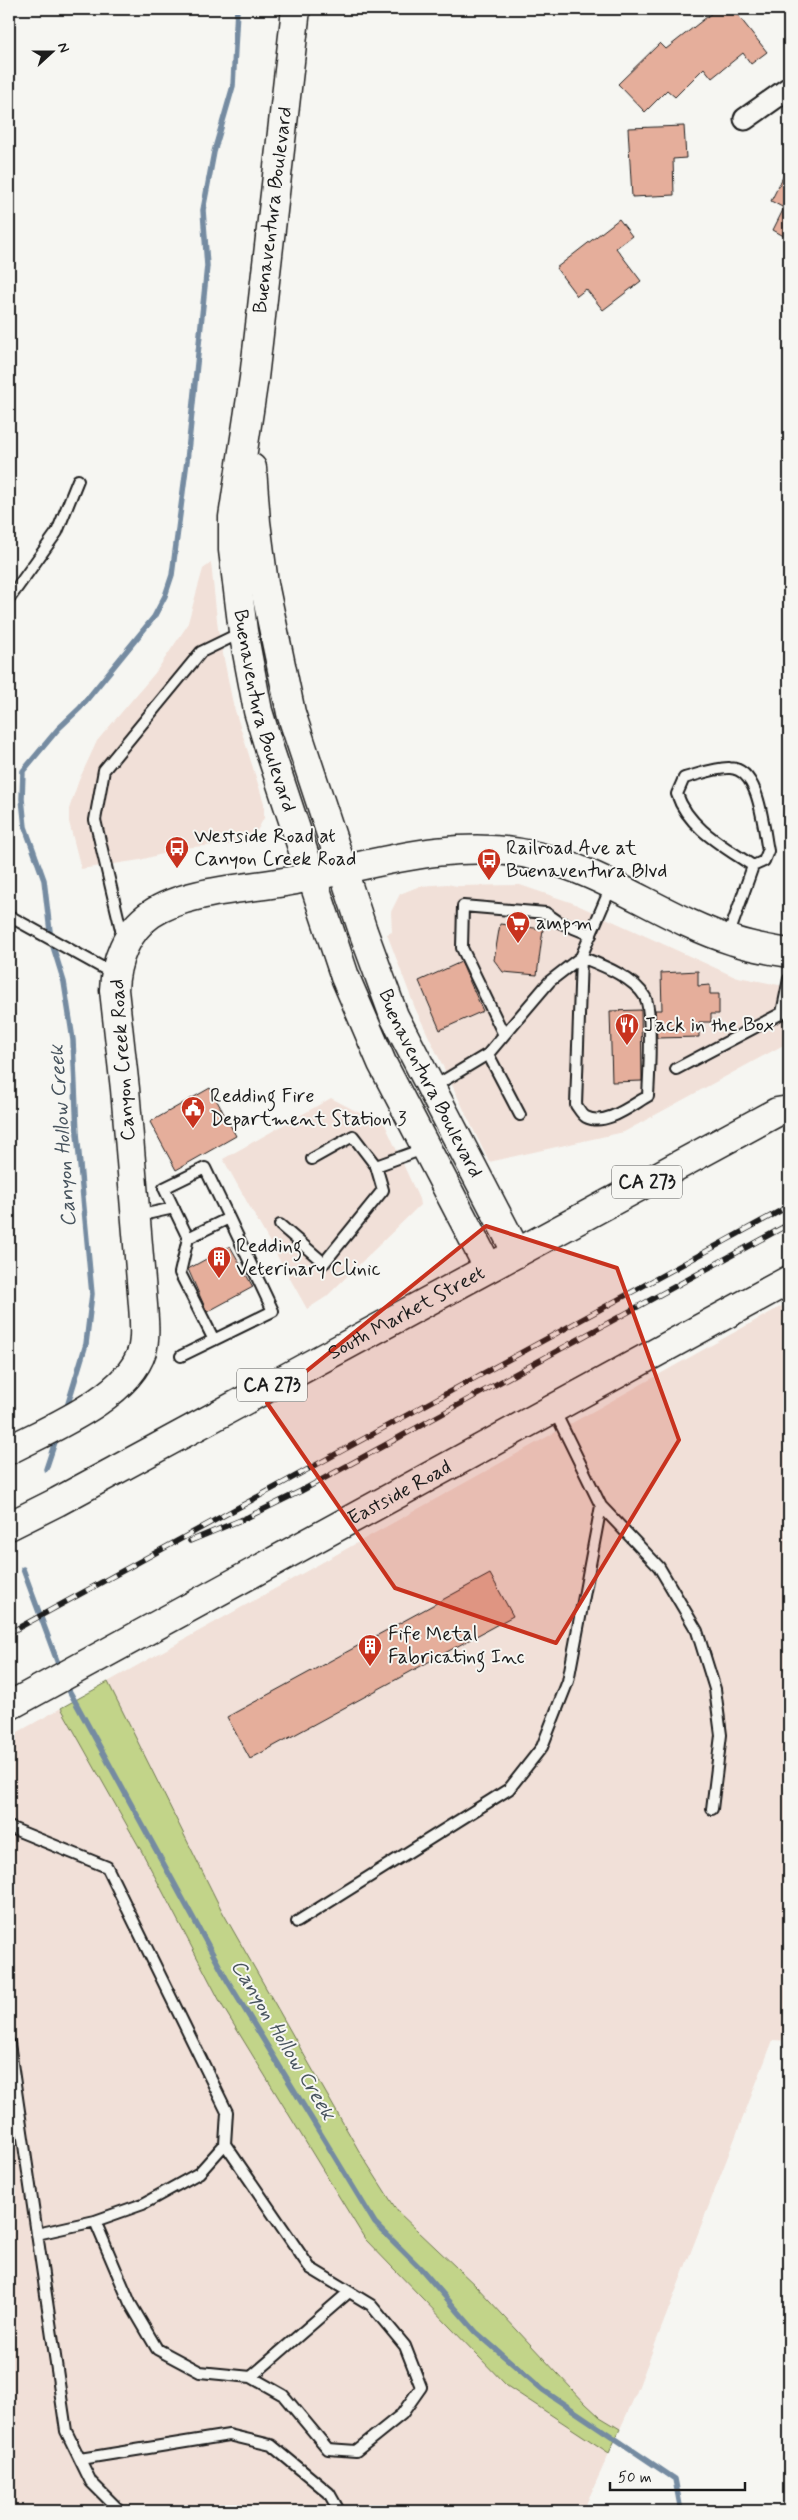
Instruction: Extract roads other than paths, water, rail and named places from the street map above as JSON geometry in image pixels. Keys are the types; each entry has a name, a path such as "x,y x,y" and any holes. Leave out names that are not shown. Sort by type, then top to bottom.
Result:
{"main road":[{"name":"Buenaventura Boulevard","path":"296,9 249,412 233,516 233,550 243,631 258,711 345,977 365,1026 488,1267"},
{"name":"Buenaventura Boulevard","path":"249,412 256,522 275,645 291,713 394,1016 517,1253"},
{"name":"Canyon Creek Road","path":"15,1447 84,1410 112,1392 126,1380 138,1361 144,1334 136,1216 114,975 125,946 134,931 148,916 177,902 196,896 313,876 384,860 444,852 501,850 551,860 727,938 789,953"},
{"name":"South Market Street","path":"9,1526 57,1502 785,1106"},
{"name":"Eastside Road","path":"9,1706 789,1280"}],"street":[{"path":"746,119 789,88"}],"lane":[{"path":"9,599 58,532 78,480"},
{"path":"125,946 95,820 104,770 201,652 243,631"},
{"path":"727,938 754,866 764,861 768,851 753,783 743,772 729,768 684,778 677,794 682,809 706,834 754,866"},
{"path":"581,957 616,970 645,997 648,1014 648,1096 612,1116 597,1119 586,1117 576,1105 581,957 612,886"},
{"path":"504,1035 462,948 463,906 546,913 560,922 591,935"},
{"path":"9,916 114,975"},
{"path":"432,1087 488,1054 550,981 581,957"},
{"path":"676,1069 782,1013 789,979"},
{"path":"488,1054 520,1115"},
{"path":"280,1225 324,1263 383,1190 376,1166 353,1136 312,1159"},
{"path":"376,1166 427,1147"},
{"path":"181,1356 214,1340 273,1310 205,1168 164,1188 188,1238 180,1272 214,1340"},
{"path":"136,1216 174,1208"},
{"path":"188,1238 229,1218"},
{"path":"554,1410 601,1506 659,1567 697,1631 715,1689 721,1735 712,1809"},
{"path":"297,1922 509,1790 542,1747 568,1681 601,1506"},
{"path":"9,1827 107,1866 226,2112 225,2144 310,2268 370,2305 405,2346 421,2387 402,2414 356,2451 328,2450 283,2395 251,2377 200,2372 157,2349 130,2303 95,2222"},
{"path":"9,2043 66,2431 91,2482 120,2511"},
{"path":"37,2234 95,2222 143,2204 199,2173 225,2144"},
{"path":"251,2377 349,2292"},
{"path":"80,2459 229,2435 271,2445 329,2493 339,2511"}],"waterway":[{"path":"66,1410 86,1344 92,1294 77,1133 73,1040 64,982 51,940 44,880 25,827 22,799 23,771 58,729 80,708 154,617 165,596 172,575 187,461 207,266 203,210 214,152 233,86 237,9"},
{"name":"Canyon Hollow Creek","path":"46,1469 57,1436"},
{"name":"Canyon Hollow Creek","path":"23,1569 60,1669"},
{"name":"Canyon Hollow Creek","path":"65,1683 227,1980 375,2223 423,2271 476,2332 543,2390 675,2479 681,2511"}],"railway":[{"path":"9,1633 789,1206"},
{"path":"190,1541 248,1517 301,1491 789,1224"}],"place":[{"name":"Westside Road at Canyon Creek Road","path":"177,869"},
{"name":"Railroad Ave at Buenaventura Blvd","path":"489,881"},
{"name":"ampm","path":"518,944"},
{"name":"Jack in the Box","path":"627,1046"},
{"name":"Redding Fire Department Station 3","path":"193,1129"},
{"name":"Redding Veterinary Clinic","path":"219,1279"},
{"name":"Fife Metal Fabricating Inc","path":"370,1667"}]}
